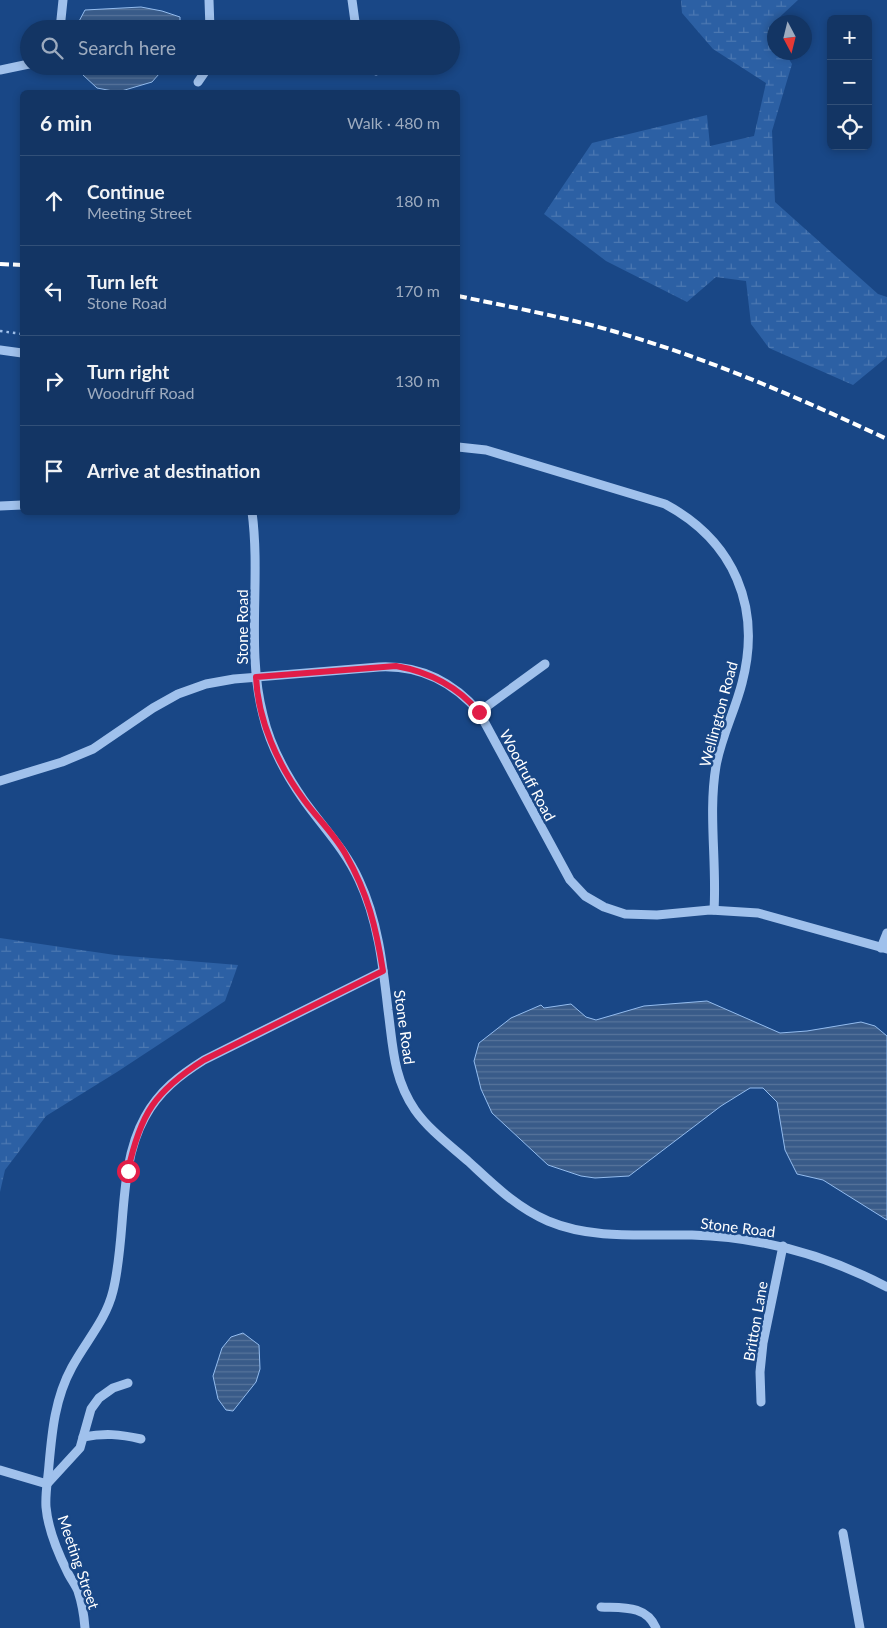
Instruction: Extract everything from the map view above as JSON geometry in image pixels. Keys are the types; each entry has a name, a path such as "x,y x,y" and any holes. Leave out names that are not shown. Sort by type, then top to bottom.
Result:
{"street":[{"path":"61,20 63,0"},
{"path":"209,0 210,20"},
{"path":"352,0 355,20"},
{"path":"0,70 20,66"},
{"path":"198,82 203,75"},
{"path":"0,350 20,353"},
{"name":"Wellington Road","path":"460,447 494,452 665,504 693,522 710,537 725,555 744,596 749,640 747,663 742,685 716,765 712,799 714,910"},
{"path":"0,506 20,505"},
{"name":"Stone Road","path":"252,515 256,540 256,677 265,722 272,745 286,773 303,799 345,853 360,881 372,911 383,971 395,1069 416,1111 431,1128 497,1188 522,1208 550,1222 578,1230 608,1234 694,1235 738,1238 783,1246 821,1257 887,1287"},
{"path":"479,712 545,664"},
{"name":"Woodruff Road","path":"0,782 62,762 93,749 153,708 178,694 206,684 256,677 396,666 413,669 444,681 458,691 479,712 558,861 570,880 585,896 604,907 626,914 657,915 714,910 758,913 884,948"},
{"path":"884,948 887,933"},
{"name":"Meeting Street","path":"85,1628 84,1613 78,1591 56,1548 46,1506 53,1421 60,1393 72,1367 104,1316 113,1292 118,1265 128,1171 134,1144 144,1117 160,1094 180,1075 204,1060 383,971"},
{"name":"Britton Lane","path":"761,1402 760,1372 763,1343 783,1246"},
{"path":"0,1470 47,1484 80,1448 91,1409 99,1398 113,1388 128,1383"},
{"path":"83,1437 100,1434 118,1434 140,1439"},
{"path":"843,1534 860,1628"},
{"path":"601,1606 642,1611 652,1620 656,1628"}],"path":[{"path":"0,331 20,334"}],"green space":[{"path":"681,0 798,0 782,15 767,15 767,60 789,60 792,64 772,131 775,202 878,294 887,297 887,357 853,385 769,348 751,324 746,281 716,277 687,302 606,261 544,214 592,143 707,115 710,146 754,136 766,83 713,49 682,13"},
{"path":"0,938 115,955 238,965 225,1001 46,1116 5,1170 0,1192"}],"shaded area":[{"path":"141,7 180,17 180,20 80,20 85,10"},
{"path":"83,75 158,75 152,82 125,90 97,88"},
{"path":"707,1001 780,1033 807,1031 861,1022 875,1026 887,1036 887,1220 823,1180 797,1174 785,1150 777,1102 763,1088 750,1088 721,1106 629,1176 595,1178 581,1176 548,1165 492,1113 481,1089 474,1061 479,1043 511,1018 541,1005 544,1008 571,1004 586,1017 596,1020 644,1006"},
{"path":"243,1333 259,1345 260,1369 256,1382 233,1411 226,1410 218,1399 213,1376 222,1348 231,1337"}],"railway":[{"path":"0,264 20,265"},
{"path":"460,296 591,325 667,348 778,390 887,439"}],"route":[{"path":"128,1171 134,1144 144,1117 160,1094 180,1075 204,1060 383,971 372,911 360,881 345,853 303,799 286,773 272,745 262,715 256,677 396,666 413,669 444,681 458,691 479,712"}]}
